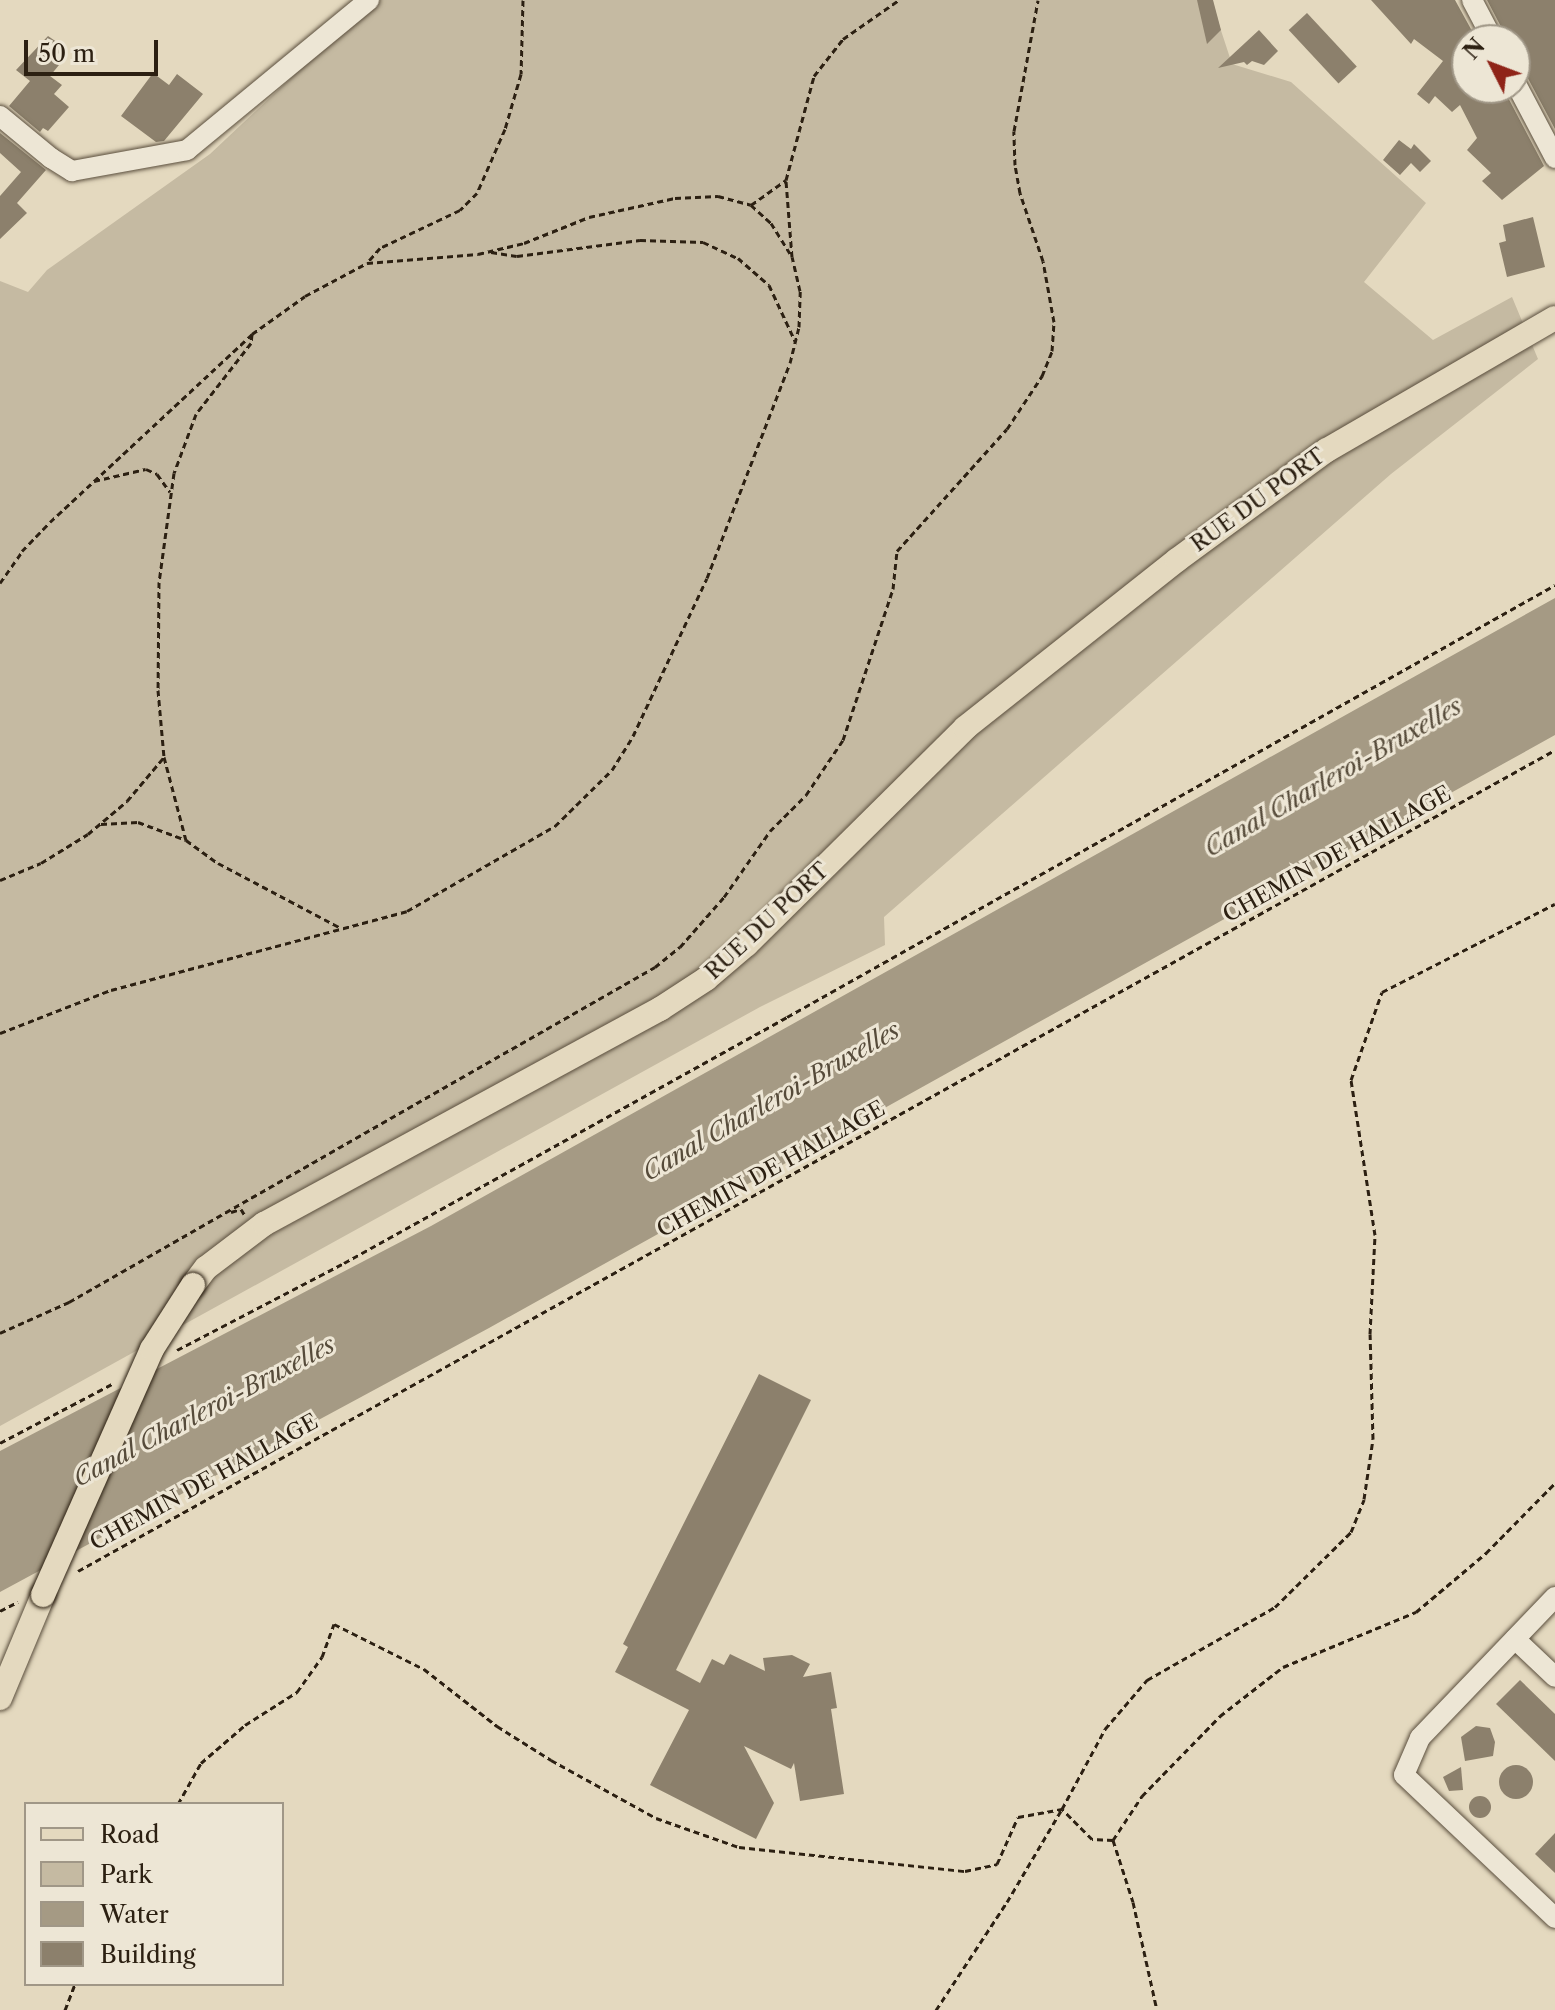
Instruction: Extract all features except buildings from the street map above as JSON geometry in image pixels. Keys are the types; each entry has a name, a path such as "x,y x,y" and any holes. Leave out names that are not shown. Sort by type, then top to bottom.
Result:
{"main road":[{"name":"RUE DU PORT","path":"0,1698 33,1597 152,1349 206,1268 264,1224 660,1009 706,979 747,944 965,728 1177,560 1327,450 1555,318"}],"street":[{"path":"0,116 51,158 72,171 187,150 369,0"},
{"path":"1472,0 1485,24"},
{"path":"1527,104 1555,158"},
{"path":"1555,1597 1420,1738 1404,1775 1555,1918"},
{"path":"1515,1639 1555,1677"}],"path":[{"path":"0,583 22,551 90,482 252,334 305,296 367,263 380,248 460,210 477,193 505,129 521,74 523,0"},
{"path":"0,1033 111,990 407,911 522,848 581,804 612,770 633,736 707,578 750,471 795,341 800,291 792,257 786,180 814,76 843,39 899,0"},
{"path":"0,1333 69,1302 655,967 680,947 724,897 770,831 806,795 843,740 893,589 897,551 1007,429 1042,376 1052,351 1054,322 1043,261 1020,193 1015,165 1014,131 1038,0"},
{"path":"751,205 786,180"},
{"path":"367,263 488,251 524,243 589,217 675,198 718,196 751,205 771,223 792,257"},
{"path":"488,251 517,256 640,240 703,242 738,258 762,277 779,302 795,341"},
{"path":"186,840 164,757 158,690 159,582 170,492 183,442 196,414 251,343 252,334"},
{"path":"90,482 146,469 157,474 170,492"},
{"path":"165,1356 566,1140 1555,585"},
{"name":"CHEMIN DE HALLAGE","path":"66,1577 1555,750"},
{"path":"0,880 41,863 100,824 127,801 164,757"},
{"path":"100,824 138,822 186,840 230,870 341,928"},
{"path":"936,2010 1007,1902 1105,1729 1147,1680 1275,1607 1351,1532 1364,1499 1373,1439 1370,1334 1375,1235 1351,1080 1382,992 1555,904"},
{"path":"0,1443 124,1378"},
{"path":"1113,1840 1142,1796 1220,1716 1283,1667 1416,1612 1486,1553 1555,1483"},
{"path":"0,1611 33,1597"},
{"path":"179,1802 201,1763 245,1725 297,1692 322,1657 334,1624 424,1669 497,1726 656,1818 739,1847 965,1871 997,1864 1018,1817 1062,1809"},
{"path":"1062,1809 1092,1839 1113,1840"},
{"path":"1113,1840 1133,1902 1157,2010"},
{"path":"65,2010 74,1986"}],"green space":[{"path":"374,0 1211,0 1232,64 1291,82 1426,203 1364,282 1433,340 1512,297 1538,359 1391,474 884,917 885,945 760,1007 0,1426 0,281 28,292 47,270 210,154"}],"water":[{"name":"Canal Charleroi-Bruxelles","path":"1555,598 1555,735 489,1328 0,1592 0,1451 431,1226"}]}
